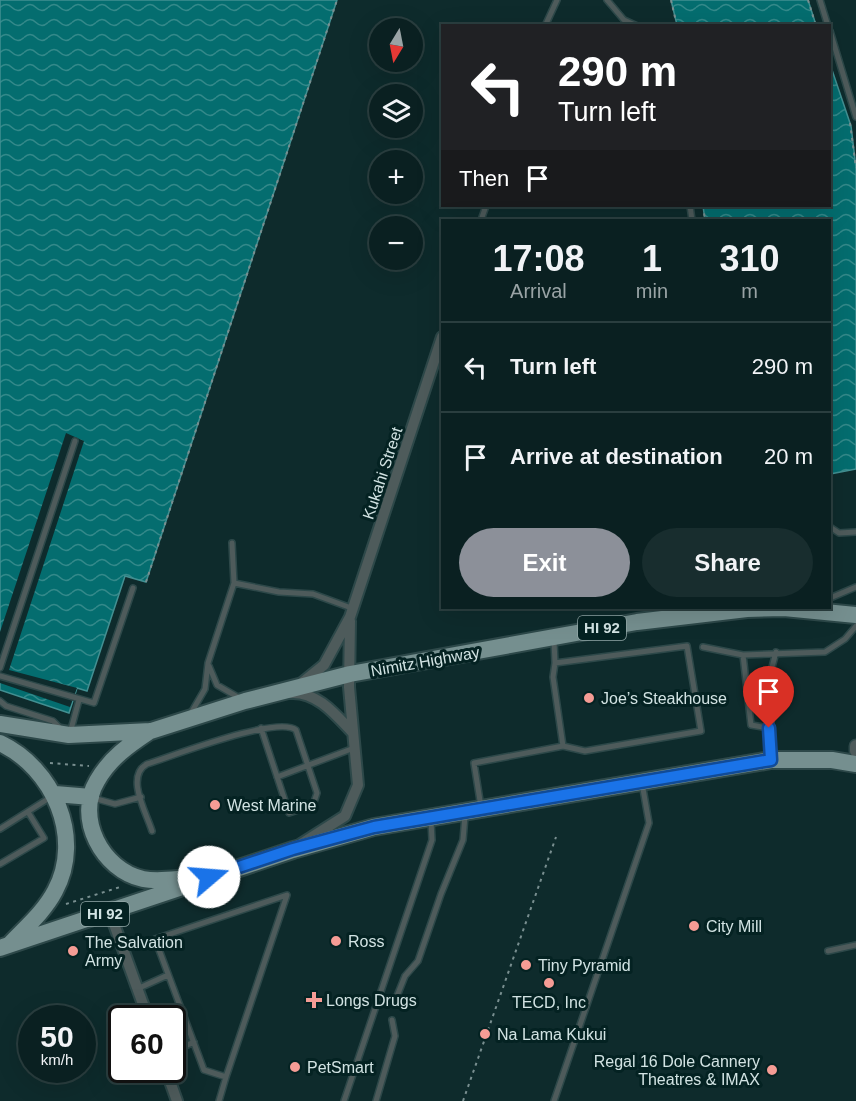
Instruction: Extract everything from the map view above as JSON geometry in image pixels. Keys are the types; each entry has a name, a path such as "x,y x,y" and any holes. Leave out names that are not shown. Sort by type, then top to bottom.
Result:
{"main road":[{"name":"Nimitz Highway","path":"0,724 69,735 151,731 245,701 350,674 554,637 686,616 747,609"},
{"name":"Nimitz Highway","path":"811,609 856,615"},
{"path":"151,731 120,751 96,783 91,797 90,816 94,837 105,856 124,871 142,879 209,877"},
{"path":"0,742 31,764 55,794 66,842 61,877 49,901 5,947"},
{"name":"HI 92","path":"5,947 293,849 374,827 771,760 832,760 856,764"},
{"path":"55,794 91,797"}],"street":[{"name":"Kukahi Street","path":"298,686 324,665 352,613 441,340"},
{"name":"Kukahi Street","path":"293,849 337,824 351,807 358,785 350,674 352,613"},
{"path":"268,695 295,693 315,699 331,708 353,733"},
{"path":"856,746 856,751"},
{"path":"110,913 143,1005"},
{"path":"171,1083 177,1101"}],"lane":[{"path":"546,24 557,0"},
{"path":"608,0 624,20 633,24"},
{"path":"820,0 827,24"},
{"path":"831,34 856,117"},
{"path":"0,668 75,441"},
{"path":"831,528 839,533 856,532"},
{"path":"186,719 205,689 208,663 234,583 232,543"},
{"path":"234,583 279,592 313,594 352,613"},
{"path":"831,598 856,586"},
{"path":"0,676 94,703 133,588"},
{"path":"703,647 743,655 825,651 845,639 856,626"},
{"path":"554,637 553,677 563,746"},
{"path":"397,996 405,976 418,961 473,810 474,763 563,746 585,751 700,731 687,646 555,663"},
{"path":"771,760 769,728 771,671 776,652"},
{"path":"743,655 751,725 769,728"},
{"path":"208,663 217,685 245,701"},
{"path":"0,701 6,706 53,721 69,735 79,700"},
{"path":"152,831 136,776 143,766 261,728 284,725 293,728 310,765 318,793 316,801 310,807 290,813 261,728"},
{"path":"277,777 355,748"},
{"path":"554,1101 649,823 642,782"},
{"path":"0,829 55,794"},
{"path":"91,797 115,804 141,797"},
{"path":"0,864 44,838 28,812"},
{"path":"344,1101 432,840 431,816"},
{"path":"219,1101 287,895 155,939 204,1070 226,1077"},
{"path":"828,951 856,945"},
{"path":"137,989 168,975"},
{"path":"376,1101 395,1036 392,1020"},
{"path":"186,1046 194,1042"}],"path":[{"path":"146,582 337,0"},
{"path":"671,0 677,24"},
{"path":"808,0 815,24"},
{"path":"851,126 856,168"},
{"path":"47,763 98,766"},
{"path":"463,1101 556,837"},
{"path":"57,907 124,885"}],"water":[{"path":"0,0 337,0 146,582 125,576 87,691 77,688 69,713 0,690"},
{"path":"671,0 808,0 816,24 677,24"},
{"path":"831,67 851,126 856,168 856,469 831,474 831,219 705,219 703,207 831,207"}],"pier":[{"path":"66,433 84,441 9,670 77,688 70,707 0,683 0,632"}],"place":[{"name":"Joe’s Steakhouse","path":"589,698"},
{"name":"West Marine","path":"215,805"},
{"name":"City Mill","path":"694,926"},
{"name":"Ross","path":"336,941"},
{"name":"The Salvation Army","path":"73,951"},
{"name":"Tiny Pyramid","path":"526,965"},
{"name":"TECD, Inc","path":"549,983"},
{"name":"Longs Drugs","path":"314,1000"},
{"name":"Na Lama Kukui","path":"485,1034"},
{"name":"PetSmart","path":"295,1067"},
{"name":"Regal 16 Dole Cannery Theatres & IMAX","path":"772,1070"}],"route":[{"path":"209,877 293,849 374,827 771,760 769,728"}]}
